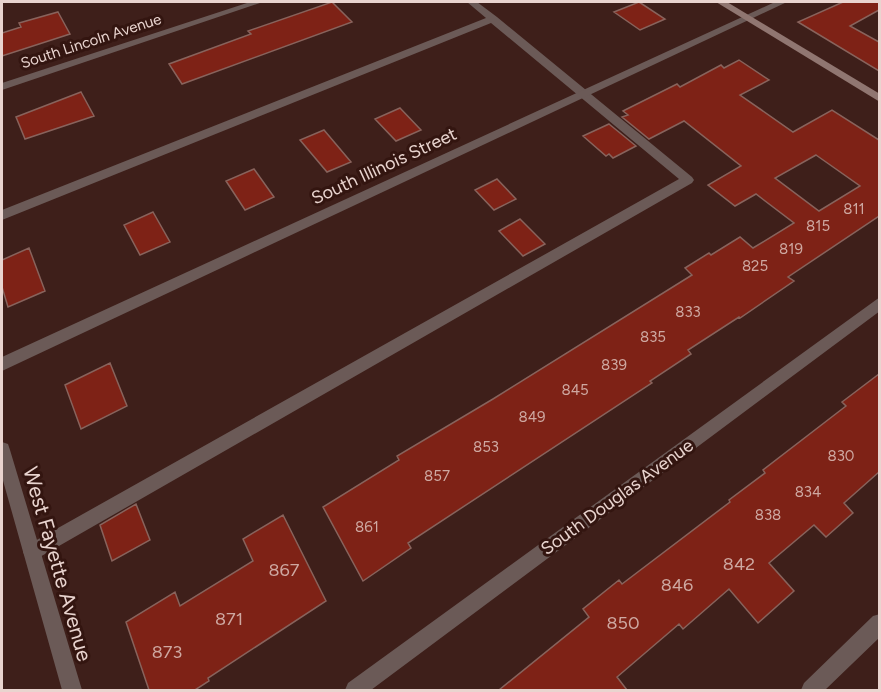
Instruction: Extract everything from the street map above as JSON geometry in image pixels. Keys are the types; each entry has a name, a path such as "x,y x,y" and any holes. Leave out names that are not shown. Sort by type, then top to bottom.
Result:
{"street":[{"name":"South Lincoln Avenue","path":"2,87 258,2"},
{"path":"32,552 688,180 472,2"},
{"path":"721,2 879,99"},
{"name":"South Illinois Street","path":"2,364 782,2"},
{"path":"2,215 493,19"},
{"name":"South Douglas Avenue","path":"355,690 879,303"},
{"name":"West Fayette Avenue","path":"2,450 72,690"},
{"path":"811,690 879,623"}],"building":[{"path":"332,2 352,22 182,84 169,64 251,34 248,31"},
{"path":"639,2 665,19 640,30 614,12"},
{"path":"843,2 879,2 879,10 850,26 879,42 879,71 798,22"},
{"path":"58,12 70,34 2,56 2,33 21,27 19,23"},
{"path":"739,60 769,80 740,95 793,132 832,110 879,140 879,216 788,277 794,281 688,350 691,354 650,381 652,383 408,543 411,548 363,581 323,507 399,460 397,456 692,275 685,268 709,253 711,255 740,237 753,248 794,223 756,194 735,206 708,185 741,166 684,121 649,139 622,117 628,115 623,111 677,84 680,87 721,65 724,68","holes":["816,155 860,186 819,211 775,178"]},
{"path":"81,92 94,116 25,139 16,117"},
{"path":"400,108 421,130 396,141 375,119"},
{"path":"609,124 636,146 613,158 609,154 606,156 583,136"},
{"path":"324,130 351,162 327,172 300,140"},
{"path":"254,169 274,197 245,210 226,181"},
{"path":"497,179 516,199 494,210 475,190"},
{"path":"153,212 170,242 140,255 124,225"},
{"path":"520,219 545,244 523,256 499,231"},
{"path":"29,248 45,291 8,307 2,287 2,260"},
{"path":"110,363 127,406 81,429 65,385"},
{"path":"879,374 879,472 844,503 853,513 826,537 814,525 769,563 794,591 758,623 729,589 683,629 679,624 617,677 627,690 499,690 589,617 583,609 619,580 622,584 730,502 729,500 765,473 763,470 846,406 842,402"},
{"path":"136,504 150,540 112,561 100,525"},
{"path":"283,515 326,601 208,678 209,681 195,690 149,690 126,622 175,592 180,606 253,561 243,539"}]}
